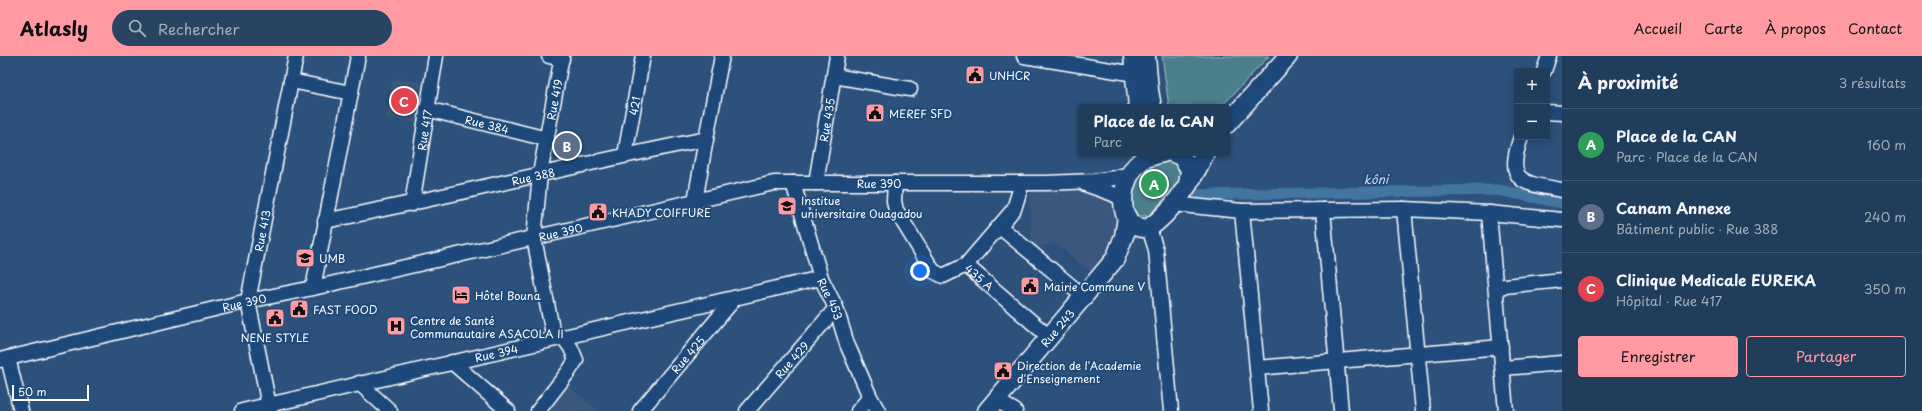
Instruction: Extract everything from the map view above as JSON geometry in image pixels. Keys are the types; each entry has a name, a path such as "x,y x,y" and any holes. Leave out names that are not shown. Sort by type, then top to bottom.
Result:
{"main road":[{"path":"1133,56 1138,104"},
{"path":"1146,56 1151,104"},
{"path":"1230,121 1288,56"},
{"path":"1146,228 1131,222 1123,208 1122,199 1136,163 1152,156"},
{"path":"1182,156 1190,169 1188,185"},
{"path":"1115,259 1146,228 1168,209 1193,179 1204,156"},
{"name":"Rue 243","path":"992,406 1115,259 1124,236 1127,217"}],"street":[{"name":"Rue 413","path":"269,408 248,302 296,56"},
{"path":"313,288 358,56"},
{"name":"Rue 417","path":"412,204 426,110 436,56"},
{"name":"421","path":"625,155 643,56"},
{"path":"695,201 722,56"},
{"name":"Rue 435","path":"816,183 837,56"},
{"path":"1024,56 1135,74"},
{"path":"1545,68 1549,56"},
{"name":"Rue 419","path":"558,57 547,138 540,174 534,238 558,338"},
{"path":"834,76 910,89"},
{"path":"291,81 351,93"},
{"name":"Rue 384","path":"426,110 547,138"},
{"path":"1550,112 1562,113"},
{"name":"Rue 388","path":"325,221 412,204 625,155 706,139"},
{"path":"1520,140 1515,155 1514,164 1516,173 1529,184 1562,190"},
{"name":"Rue 390","path":"4,359 774,183 1077,182 1116,178 1136,163"},
{"path":"1077,182 1104,190 1122,199"},
{"name":"Rue 453","path":"793,183 821,278 836,308 847,344 870,397 878,411"},
{"path":"895,183 894,201 896,210 933,271 943,276 966,265"},
{"name":"435 A","path":"1022,183 1014,209 966,265 1049,337"},
{"path":"1156,250 1168,209 1242,211 1404,209 1489,213 1562,220"},
{"path":"1404,209 1423,411"},
{"path":"1323,210 1341,411"},
{"path":"1242,211 1261,411"},
{"path":"1489,213 1506,411"},
{"path":"1000,227 1083,296"},
{"path":"1146,228 1156,250 1171,411"},
{"name":"Rue 394","path":"242,411 269,408 359,383 821,278"},
{"path":"1496,287 1562,280"},
{"name":"Rue 425","path":"640,411 735,298"},
{"name":"Rue 429","path":"747,411 836,308"},
{"path":"538,411 576,360 571,348 558,338"},
{"path":"1257,368 1501,347"},
{"path":"4,359 21,411"},
{"path":"452,362 508,411"},
{"path":"1503,368 1562,363"},
{"path":"359,383 390,411"},
{"path":"858,411 870,397"},
{"path":"992,406 1015,411"}],"shaded area":[{"path":"393,78 421,83 416,123 386,118"},
{"path":"1030,188 1097,190 1120,203 1121,234 1093,274 1056,244 1031,248"},
{"path":"569,386 598,411 547,411"}],"green space":[{"path":"1162,56 1269,56 1224,104 1169,104"},
{"path":"1158,160 1176,160 1183,176 1149,216 1138,216 1132,213 1129,190 1140,170"}],"waterway":[{"name":"kôni","path":"1190,195 1498,190 1562,203"}],"place":[{"name":"UNHCR","path":"975,75"},
{"name":"Clinique Medicale EUREKA","path":"404,101"},
{"name":"MEREF SFD","path":"875,113"},
{"name":"Canam Annexe","path":"567,146"},
{"name":"Place de la CAN","path":"1154,184"},
{"name":"Institue universitaire Ouagadou","path":"787,206"},
{"name":"KHADY COIFFURE","path":"598,212"},
{"name":"UMB","path":"305,258"},
{"name":"Mairie Commune V","path":"1030,286"},
{"name":"Hôtel Bouna","path":"461,295"},
{"name":"FAST FOOD","path":"299,309"},
{"name":"NENE STYLE","path":"275,318"},
{"name":"Centre de Santé Communautaire ASACOLA II","path":"396,326"},
{"name":"Direction de l'Academie d'Enseignement","path":"1003,371"}]}
